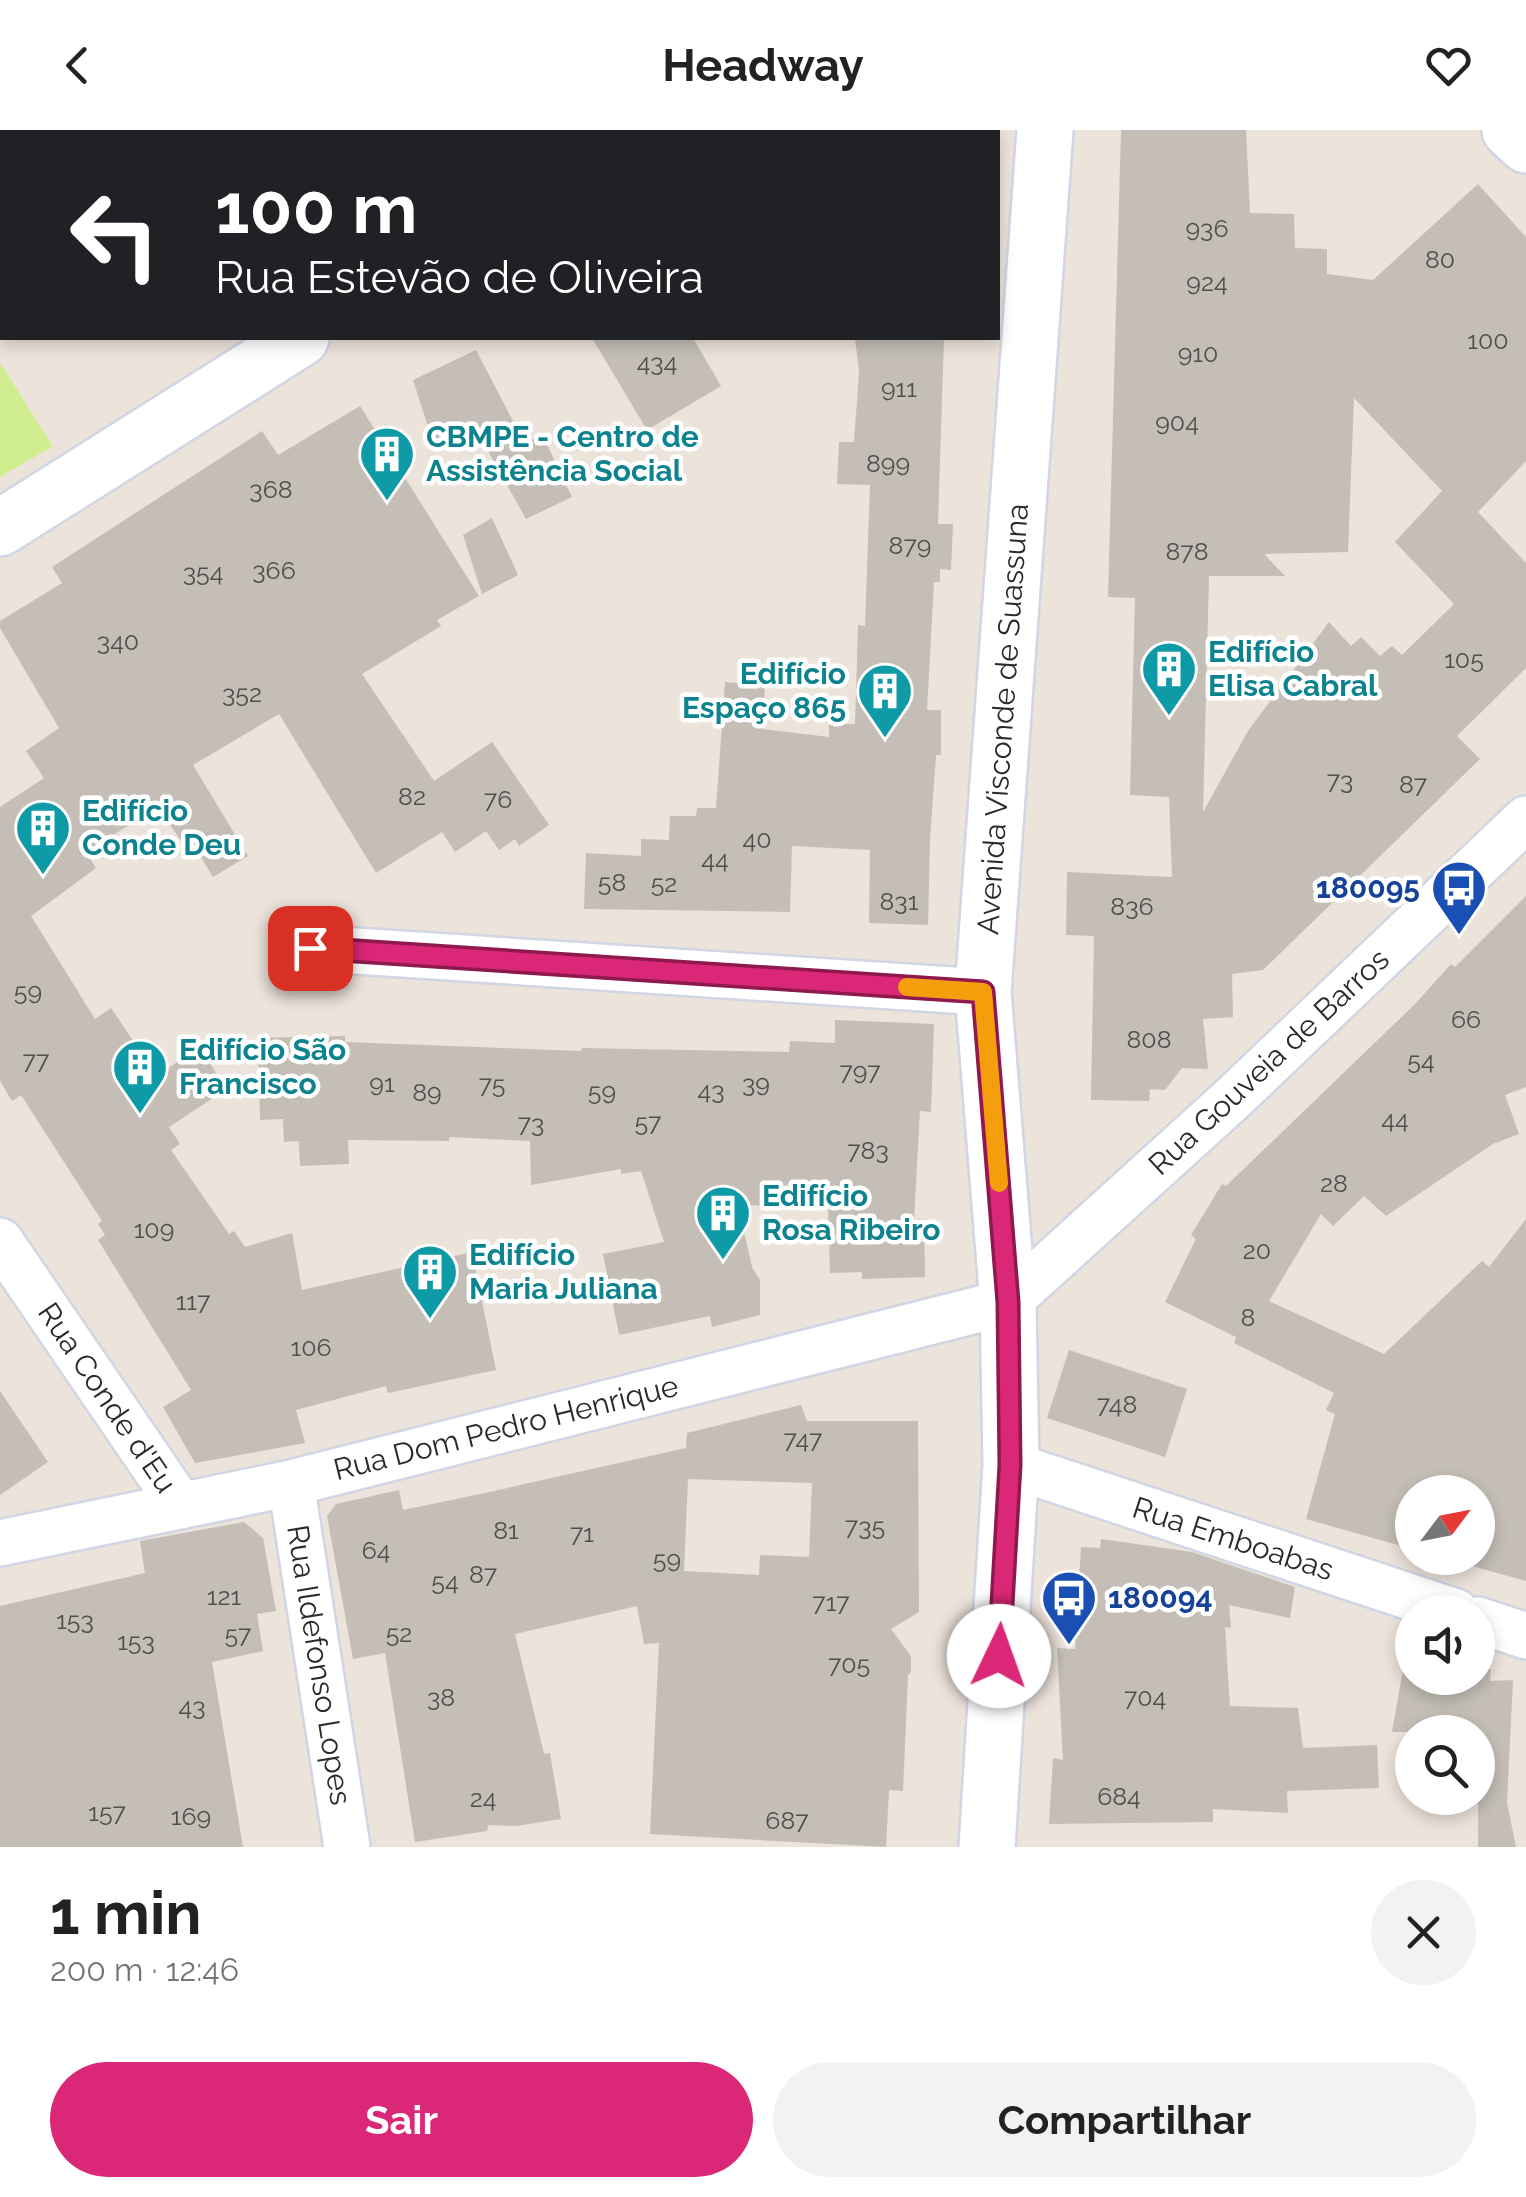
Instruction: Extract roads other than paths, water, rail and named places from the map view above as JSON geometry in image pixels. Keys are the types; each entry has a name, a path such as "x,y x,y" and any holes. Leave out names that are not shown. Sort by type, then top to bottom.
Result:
{"main road":[{"name":"Avenida Visconde de Suassuna","path":"987,1847 1010,1465 1008,1302 983,992 1045,130"},
{"path":"1510,130 1526,146"},
{"path":"0,528 276,344"}],"street":[{"name":"Rua Gouveia de Barros","path":"1008,1302 1232,1098 1526,820"},
{"path":"310,948 983,992"},
{"name":"Rua Conde d'Eu","path":"0,1241 181,1506"},
{"name":"Rua Dom Pedro Henrique","path":"0,1544 291,1483 1008,1302"},
{"name":"Rua Emboabas","path":"1010,1465 1404,1595"},
{"name":"Rua Ildefonso Lopes","path":"291,1483 347,1847"},
{"path":"1495,1626 1526,1636"}],"place":[{"name":"CBMPE - Centro de Assistência Social","path":"387,503"},
{"name":"Edifício Elisa Cabral","path":"1169,718"},
{"name":"Edifício Espaço 865","path":"885,740"},
{"name":"Edifício Conde Deu","path":"43,877"},
{"name":"180095","path":"1459,937"},
{"name":"Edifício São Francisco","path":"140,1116"},
{"name":"Edifício Rosa Ribeiro","path":"723,1262"},
{"name":"Edifício Maria Juliana","path":"430,1321"},
{"name":"180094","path":"1069,1647"}]}
